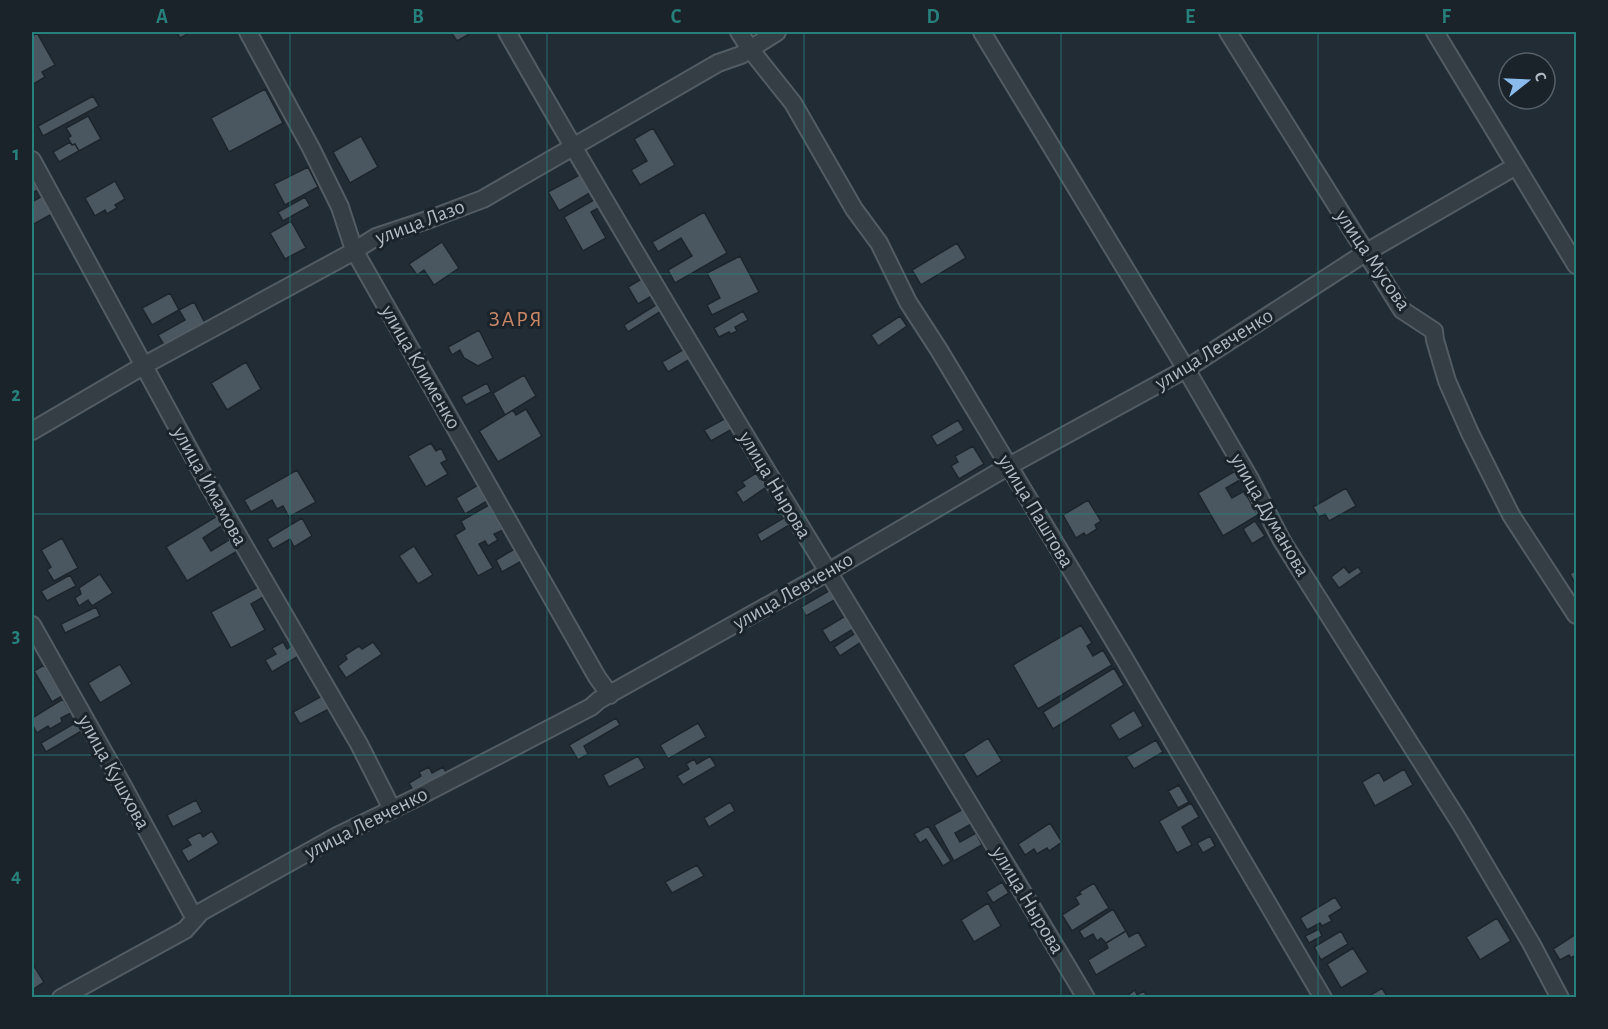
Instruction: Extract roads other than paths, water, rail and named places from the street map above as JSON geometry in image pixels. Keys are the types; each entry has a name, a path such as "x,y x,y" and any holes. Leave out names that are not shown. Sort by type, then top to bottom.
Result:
{"street":[{"name":"улица Клименко","path":"248,32 340,207 354,250 597,677 610,695"},
{"name":"улица Нырова","path":"507,32 573,147 1086,998"},
{"name":"улица Паштова","path":"739,32 793,103 854,209 879,243 908,303 939,350 1123,656 1323,998"},
{"name":"улица Лазо","path":"32,431 143,366 376,237 483,199 718,63 741,55 777,32"},
{"name":"улица Думанова","path":"982,32 1186,369 1250,479 1282,541 1462,826 1531,943 1560,998"},
{"name":"улица Мусова","path":"1227,32 1402,310 1434,331 1447,381 1511,515 1576,615"},
{"path":"1436,32 1576,265"},
{"name":"улица Имамова","path":"32,160 212,491 359,744 392,809"},
{"name":"улица Левченко","path":"61,998 185,930 201,912 337,836 591,707 599,700 828,572 1009,466 1186,369 1365,253 1516,166"},
{"name":"улица Кушхова","path":"32,625 195,919"}],"district":[{"name":"ЗАРЯ","path":"516,319"}]}
